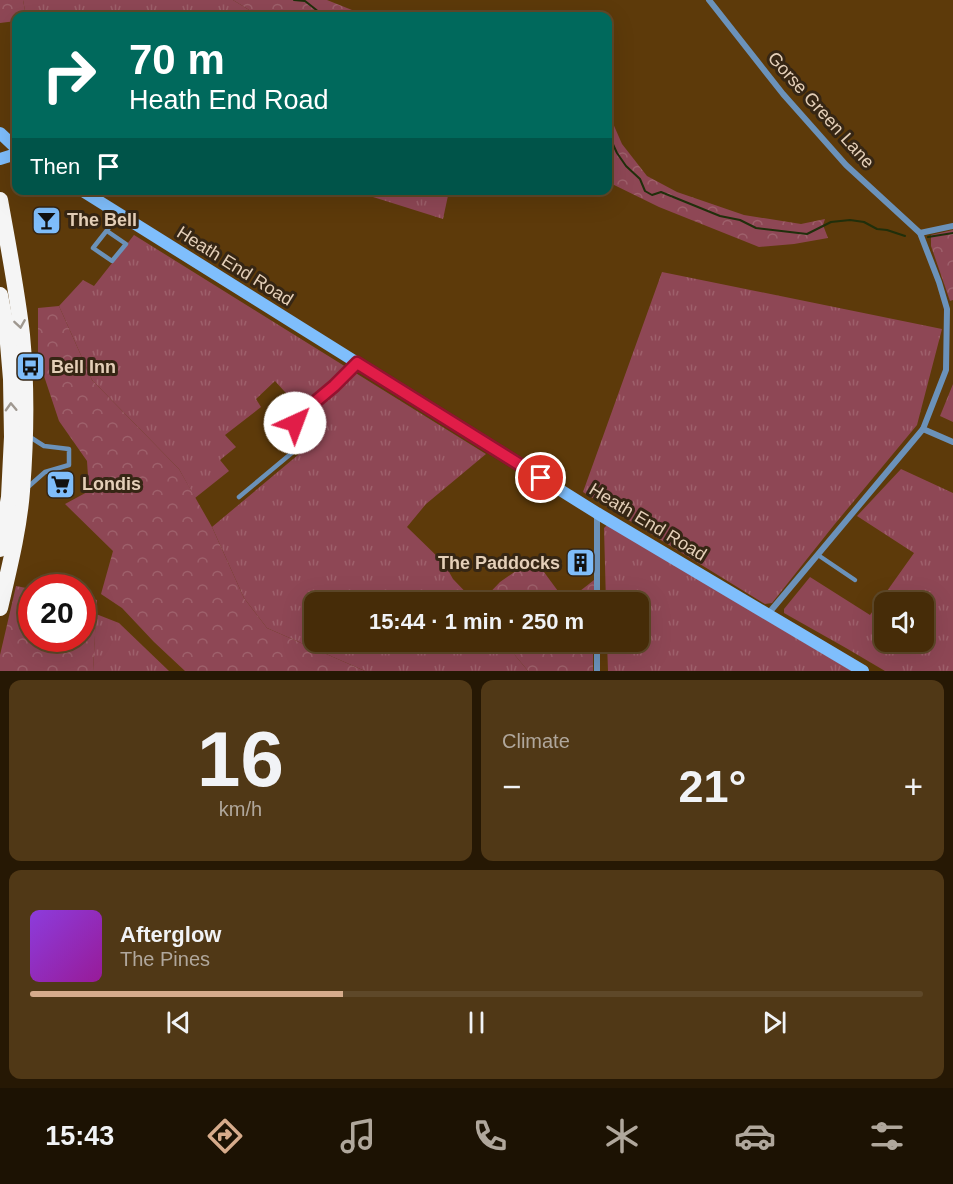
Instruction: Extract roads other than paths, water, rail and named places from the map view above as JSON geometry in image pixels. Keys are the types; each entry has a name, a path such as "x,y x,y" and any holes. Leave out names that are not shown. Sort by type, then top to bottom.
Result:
{"highway":[{"path":"0,200 22,334 25,385 22,492 15,540 0,608"},
{"path":"0,295 7,332 12,437 9,497 0,549"}],"street":[{"name":"Gorse Green Lane","path":"709,0 783,94 846,165 920,232"},
{"path":"0,133 12,144"},
{"name":"Heath End Road","path":"89,195 597,513 863,671"},
{"path":"767,615 923,429 946,370 947,309 920,232 953,226"},
{"path":"923,429 953,442"},
{"path":"597,513 597,592"},
{"path":"597,652 597,671"}],"lane":[{"path":"107,231 126,244 112,261 93,248 119,215"},
{"path":"239,497 300,447 302,438 295,419 357,363"},
{"path":"22,492 45,472 69,465 69,449 44,446 25,434"},
{"path":"818,555 855,580"}],"waterway":[{"path":"294,0 305,1 319,12"},
{"path":"612,142 626,166 640,179 645,191 652,195 661,192 720,216 740,220 756,228 807,234 831,222 850,220 864,222 877,229 905,236"},
{"path":"928,237 953,233"}],"place":[{"name":"The Bell","path":"46,220"},
{"name":"Bell Inn","path":"30,367"},
{"name":"Londis","path":"61,484"},
{"name":"The Paddocks","path":"581,563"}]}
